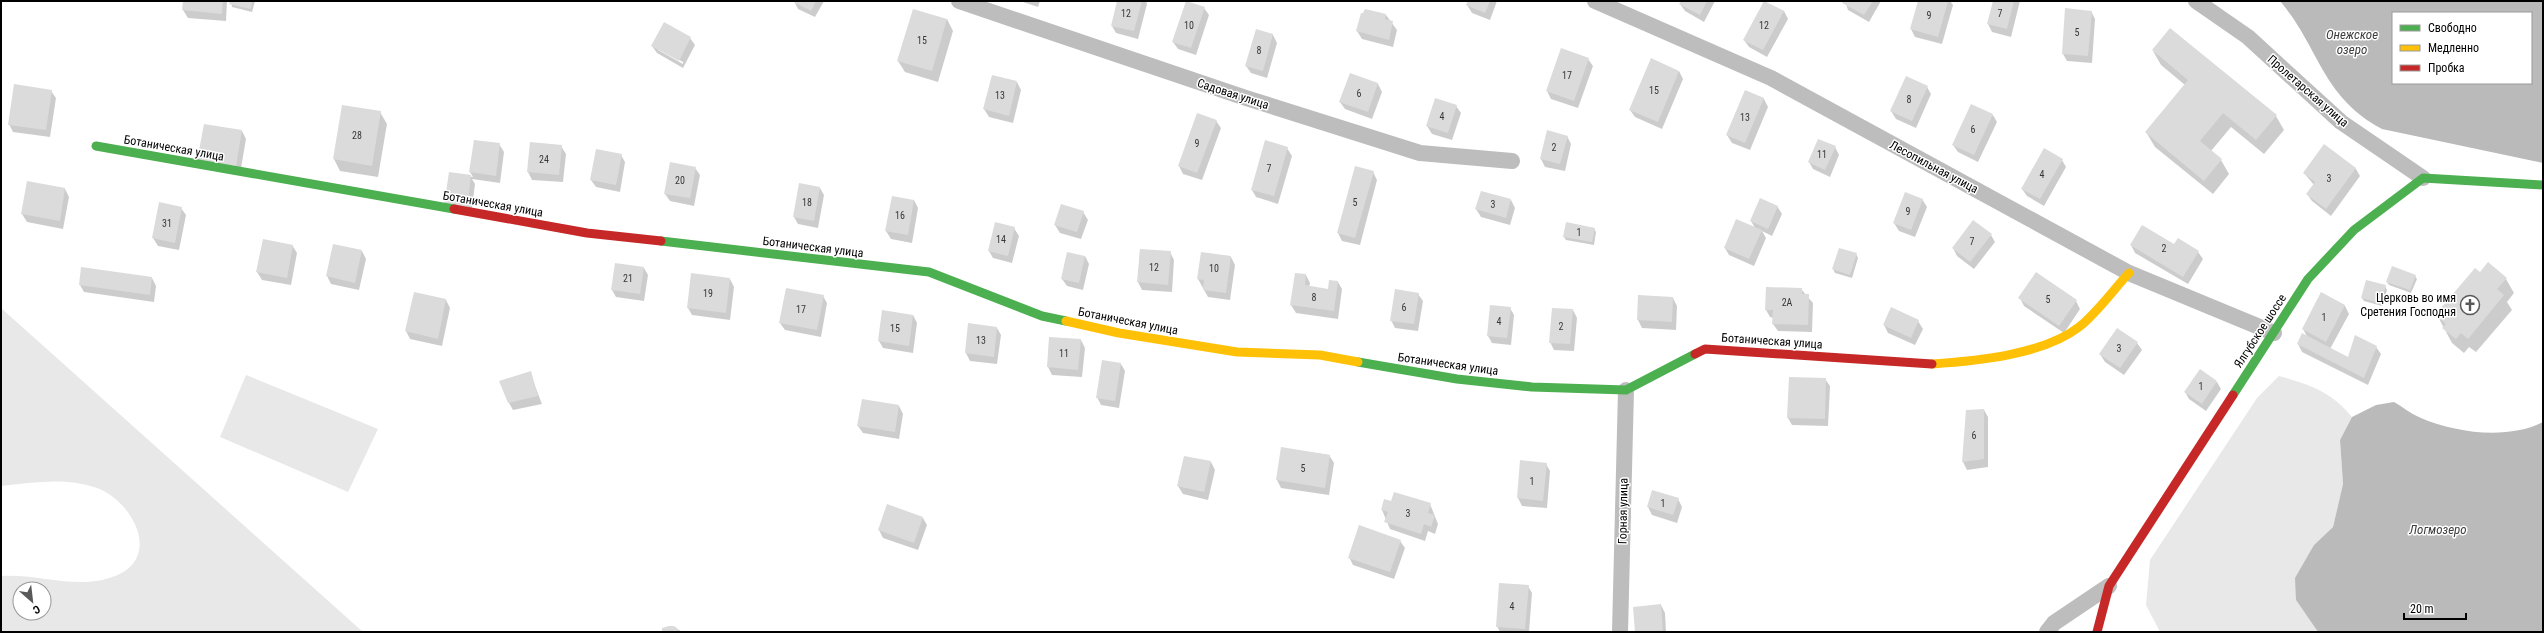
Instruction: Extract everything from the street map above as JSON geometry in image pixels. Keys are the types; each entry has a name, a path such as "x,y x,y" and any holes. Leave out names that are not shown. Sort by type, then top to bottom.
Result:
{"street":[{"name":"Садовая улица","path":"959,1 1238,96 1420,153 1512,160"},
{"name":"Лесопильная улица","path":"1595,1 1771,78 2129,273 2274,333"},
{"name":"Пролетарская улица","path":"2196,1 2248,37 2341,122 2423,178"},
{"name":"Ботаническая улица","path":"96,146 587,232 929,272 1042,316 1119,333 1237,352 1320,355 1457,379 1532,387 1626,390 1706,349 1933,364 2012,354 2046,344 2079,327 2129,273"},
{"path":"2423,178 2543,185"},
{"name":"Ялгубское шоссе","path":"2097,632 2109,586 2308,279 2354,230 2390,200 2423,178"},
{"name":"Горная улица","path":"1620,632 1626,390"},
{"path":"2047,632 2054,623 2109,586"}],"shaded area":[{"path":"1,308 363,632 1,632 1,576 30,577 73,582 101,580 115,576 130,567 138,556 140,542 137,528 130,515 120,503 108,493 94,487 71,482 36,482 1,486"},
{"path":"246,375 378,429 348,492 220,437"},
{"path":"2279,376 2300,382 2328,395 2344,408 2352,417 2340,440 2343,484 2333,527 2314,545 2296,600 2318,632 2160,632 2146,605 2150,560 2257,398"}],"water":[{"name":"Онежское озеро","path":"2280,1 2543,1 2543,163 2382,129 2362,116 2346,102 2333,86 2304,36"},
{"name":"Логмозеро","path":"2394,402 2421,418 2466,431 2498,433 2529,428 2543,422 2543,632 2318,632 2296,600 2295,578 2314,545 2333,527 2343,484 2340,440 2352,417 2376,405"}],"building":[{"path":"183,1 223,1 222,14 182,10"},
{"path":"230,1 252,1 251,9 229,4"},
{"path":"792,1 816,1 811,11"},
{"path":"1117,1 1142,1 1134,31 1111,26"},
{"path":"1186,1 1205,7 1191,48 1172,42"},
{"path":"1468,1 1490,1 1485,13 1466,5"},
{"path":"1681,1 1707,1 1700,15 1679,4"},
{"path":"1764,1 1784,11 1763,50 1743,40"},
{"path":"1843,1 1873,1 1864,15 1842,3"},
{"path":"1918,1 1948,1 1938,37 1910,29"},
{"path":"1993,1 2014,1 2007,29 1987,24"},
{"path":"2065,8 2092,11 2088,56 2062,54"},
{"path":"913,9 947,19 932,71 897,61"},
{"path":"1365,9 1386,14 1385,19 1393,21 1389,40 1356,31 1361,13 1363,13"},
{"path":"664,22 691,37 679,61 651,46"},
{"path":"2170,28 2277,115 2256,140 2223,113 2200,141 2222,159 2204,181 2145,132 2188,80 2152,50"},
{"path":"1256,29 1273,34 1263,71 1245,66"},
{"path":"1561,48 1589,58 1574,101 1546,91"},
{"path":"1651,58 1679,71 1658,122 1629,110"},
{"path":"1350,73 1378,83 1368,112 1339,102"},
{"path":"992,75 1017,81 1009,116 983,109"},
{"path":"1906,76 1928,86 1912,121 1890,111"},
{"path":"14,84 52,90 46,130 8,125"},
{"path":"1745,90 1764,98 1745,143 1726,135"},
{"path":"1435,98 1457,105 1448,133 1426,126"},
{"path":"1971,104 1993,114 1974,155 1952,145"},
{"path":"342,105 381,111 372,166 333,159"},
{"path":"1197,113 1217,120 1197,173 1178,166"},
{"path":"204,124 242,130 236,167 197,161"},
{"path":"1547,130 1568,136 1560,164 1540,159"},
{"path":"1818,139 1836,146 1825,170 1808,162"},
{"path":"474,140 500,143 496,176 469,172"},
{"path":"1265,140 1288,147 1274,196 1251,190"},
{"path":"530,142 562,145 559,175 527,172"},
{"path":"2324,144 2356,168 2326,209 2306,194 2315,182 2303,173"},
{"path":"2044,148 2063,159 2040,199 2021,189"},
{"path":"596,149 622,154 616,185 590,180"},
{"path":"670,162 696,167 690,198 664,194"},
{"path":"1355,166 1374,171 1355,238 1337,233"},
{"path":"449,172 471,175 467,209 444,206"},
{"path":"27,181 65,188 60,221 21,214"},
{"path":"799,183 820,187 814,221 793,217"},
{"path":"1481,191 1511,199 1506,218 1475,209"},
{"path":"1905,192 1923,199 1911,230 1893,223"},
{"path":"892,196 914,200 908,235 885,231"},
{"path":"1760,198 1778,206 1768,229 1750,221"},
{"path":"159,202 182,207 175,243 152,238"},
{"path":"1061,204 1084,211 1077,232 1054,225"},
{"path":"1736,219 1762,230 1749,259 1724,248"},
{"path":"1973,220 1992,234 1970,262 1952,248"},
{"path":"995,222 1015,227 1008,256 988,251"},
{"path":"1566,222 1595,228 1592,242 1563,237"},
{"path":"2142,225 2174,244 2178,238 2199,251 2183,277 2130,245"},
{"path":"263,239 293,245 287,278 256,272"},
{"path":"333,244 362,250 355,283 326,276"},
{"path":"1839,248 1857,253 1850,275 1832,269"},
{"path":"1140,249 1171,251 1168,285 1137,282"},
{"path":"1067,252 1085,256 1079,283 1061,279"},
{"path":"1201,252 1231,256 1226,293 1203,290 1204,280 1197,279"},
{"name":"Церковь во имя Сретения Господня","path":"2488,262 2507,278 2497,289 2504,295 2468,339 2461,333 2456,339 2442,328 2446,324 2435,315 2475,268 2480,272"},
{"path":"615,263 644,267 640,294 611,290"},
{"path":"2392,266 2416,275 2410,290 2386,282"},
{"path":"81,267 152,277 150,295 79,285"},
{"path":"2036,272 2077,300 2059,326 2018,298"},
{"path":"691,273 730,278 726,313 687,308"},
{"path":"1295,273 1306,274 1305,285 1328,289 1329,280 1338,281 1334,311 1290,305"},
{"path":"2366,280 2386,285 2381,303 2361,298"},
{"path":"1766,287 1802,288 1802,294 1809,294 1808,325 1772,324 1773,310 1765,310"},
{"path":"786,288 824,295 817,330 779,323"},
{"path":"1395,289 1419,293 1414,324 1390,321"},
{"path":"414,292 446,299 438,339 405,331"},
{"path":"2321,292 2345,305 2326,342 2302,329"},
{"path":"1638,295 1673,297 1672,322 1637,320"},
{"path":"1490,305 1511,307 1507,338 1487,336"},
{"path":"1891,307 1919,320 1911,338 1883,325"},
{"path":"1552,308 1573,309 1570,344 1549,343"},
{"path":"882,310 913,315 909,346 878,341"},
{"path":"968,323 997,327 994,357 965,353"},
{"path":"2117,328 2138,342 2120,368 2099,354"},
{"path":"2302,333 2348,357 2355,335 2377,346 2364,378 2297,344"},
{"path":"1049,337 1081,339 1078,370 1047,367"},
{"path":"1102,360 1121,363 1115,401 1096,398"},
{"path":"2200,369 2217,381 2202,404 2184,392"},
{"path":"531,371 538,396 508,403 499,381"},
{"path":"1789,377 1826,378 1825,419 1787,418"},
{"path":"862,399 899,405 895,432 857,426"},
{"path":"1984,409 1984,459 1962,462 1966,410"},
{"path":"1281,447 1330,455 1325,488 1276,480"},
{"path":"1184,456 1211,461 1204,492 1177,486"},
{"path":"1520,460 1547,463 1543,501 1517,498"},
{"path":"1652,490 1679,498 1673,515 1647,507"},
{"path":"1394,492 1431,503 1428,513 1435,515 1431,527 1424,524 1421,534 1384,522 1388,512 1381,510 1384,499 1391,501"},
{"path":"887,504 923,517 914,543 878,530"},
{"path":"1359,525 1401,540 1390,572 1348,558"},
{"path":"1499,583 1529,585 1525,629 1496,627"},
{"path":"1661,604 1663,632 1635,632 1633,607"},
{"path":"674,626 682,632 662,632 662,628"}],"traffic: fast":[{"path":"96,146 454,209"},
{"path":"2233,395 2308,279 2354,230 2423,178 2543,185"},
{"path":"661,241 929,272 1042,316 1066,321"},
{"path":"1358,362 1457,379 1532,387 1626,390 1695,354"}],"traffic: slow":[{"path":"1932,364 1968,361 2008,355 2047,344 2064,337 2085,322 2129,273"},
{"path":"1066,321 1119,333 1237,352 1320,355 1358,362"}],"traffic: jam":[{"path":"454,209 587,233 661,241"},
{"path":"1695,354 1705,349 1932,364"},
{"path":"2097,632 2109,586 2233,395"}],"place":[{"name":"Церковь во имя Сретения Господня","path":"2470,305"}]}
